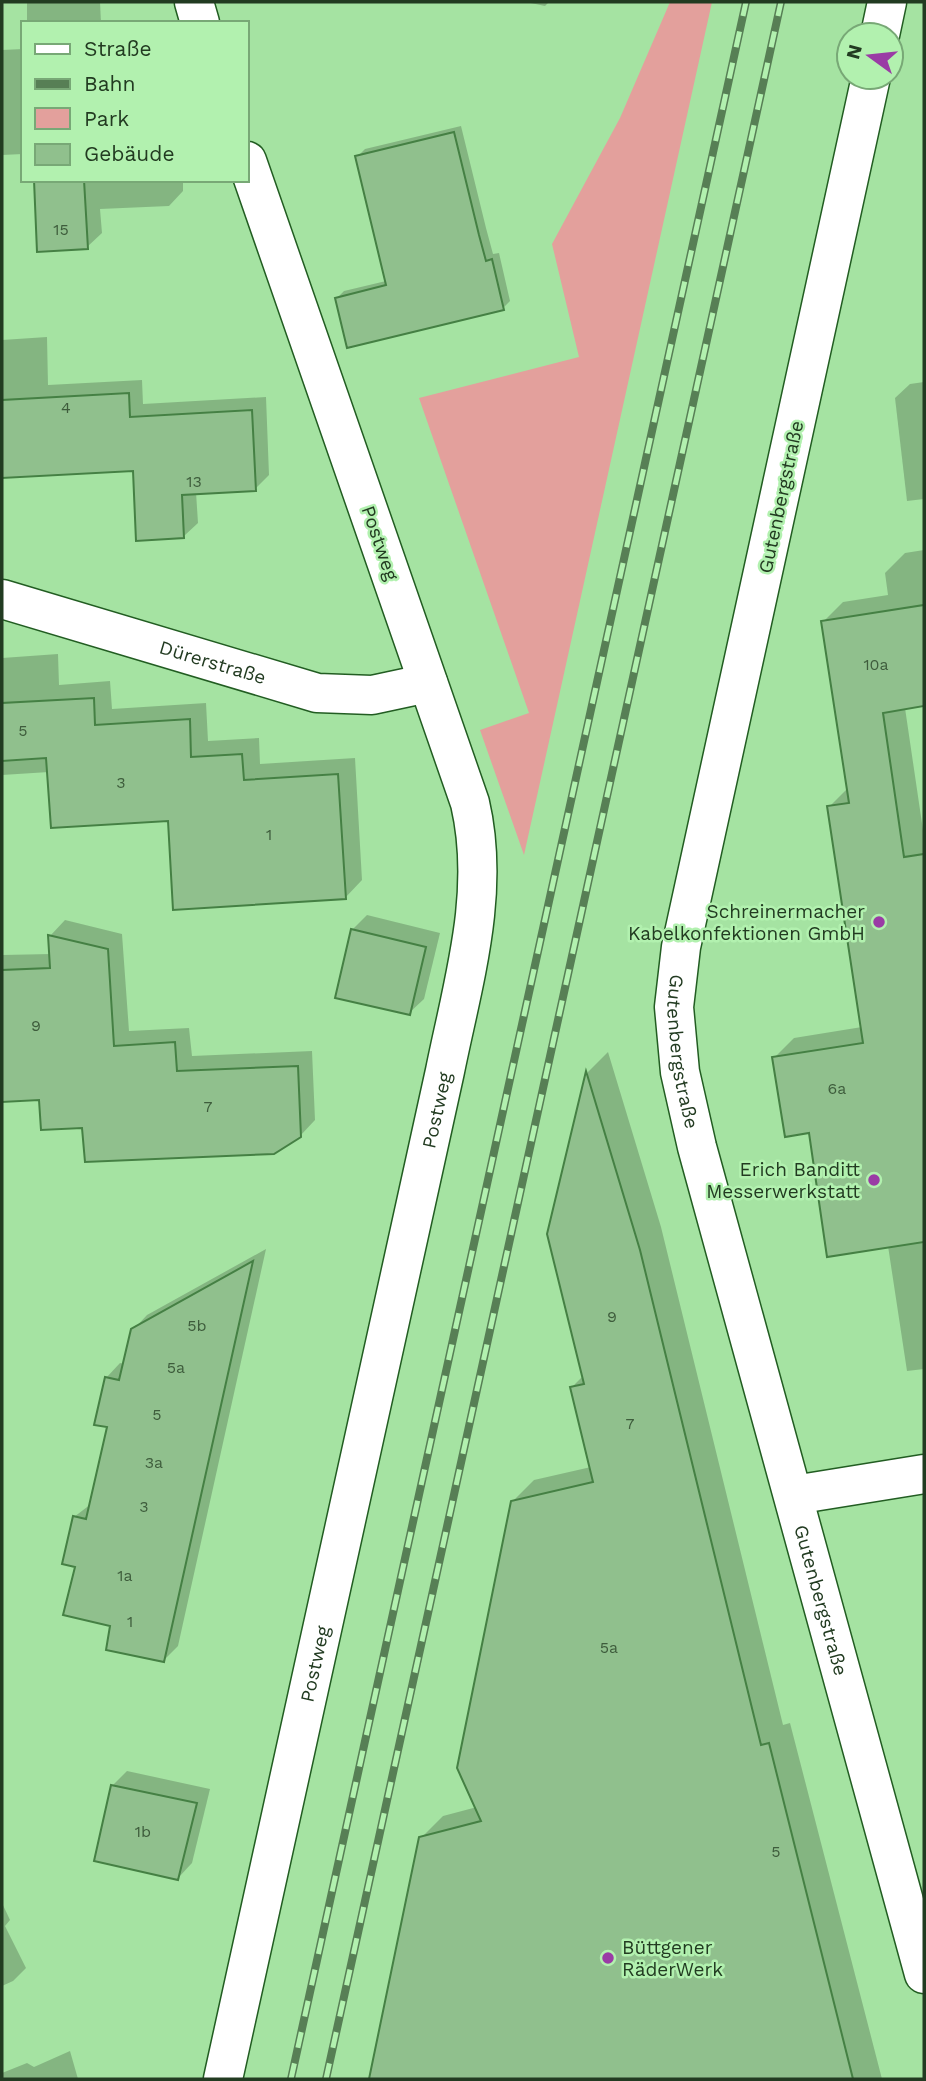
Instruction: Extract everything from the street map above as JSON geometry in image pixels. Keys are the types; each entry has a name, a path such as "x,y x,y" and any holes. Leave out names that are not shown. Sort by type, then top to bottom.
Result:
{"street":[{"path":"194,2 199,21"},
{"path":"883,21 887,2"},
{"name":"Gutenbergstraße","path":"868,91 681,947 674,1007 680,1072 697,1147 924,1974"},
{"name":"Postweg","path":"223,2079 475,923 479,892 477,832 248,165"},
{"name":"Dürerstraße","path":"2,599 317,693 372,695 428,683"},
{"path":"794,1495 924,1474"}],"green space":[{"path":"670,2 712,2 524,855 480,730 529,713 419,398 579,357 552,244 620,118"}],"building":[{"path":"454,132 486,261 492,259 504,310 347,348 335,298 386,285 355,156"},
{"path":"34,182 84,182 88,249 37,252"},
{"path":"129,393 130,417 252,410 256,491 182,495 184,538 136,541 133,471 2,478 2,400"},
{"path":"924,605 924,706 883,713 904,857 924,854 924,1242 827,1257 809,1133 785,1137 772,1057 863,1043 827,806 849,803 821,621"},
{"path":"94,698 95,725 190,719 191,757 242,754 244,780 338,774 346,899 173,910 168,821 51,828 46,758 2,761 2,703"},
{"path":"351,929 426,947 410,1015 335,998"},
{"path":"48,935 108,949 114,1046 175,1042 177,1071 298,1066 301,1137 274,1154 85,1162 82,1128 41,1130 39,1100 2,1102 2,970 50,968"},
{"path":"586,1071 640,1250 761,1745 769,1743 853,2079 369,2079 419,1837 481,1821 457,1768 511,1501 593,1482 570,1387 584,1384 547,1234"},
{"path":"253,1261 164,1662 106,1650 110,1626 63,1615 75,1567 62,1564 73,1516 86,1519 107,1427 94,1425 105,1377 119,1380 131,1329"},
{"path":"111,1785 197,1803 178,1880 94,1861"}],"railway":[{"path":"291,2079 746,2"},
{"path":"326,2079 781,2"}],"place":[{"name":"Schreinermacher Kabelkonfektionen GmbH","path":"879,922"},
{"name":"Erich Banditt Messerwerkstatt","path":"874,1180"},
{"name":"Büttgener RäderWerk","path":"608,1958"}]}
